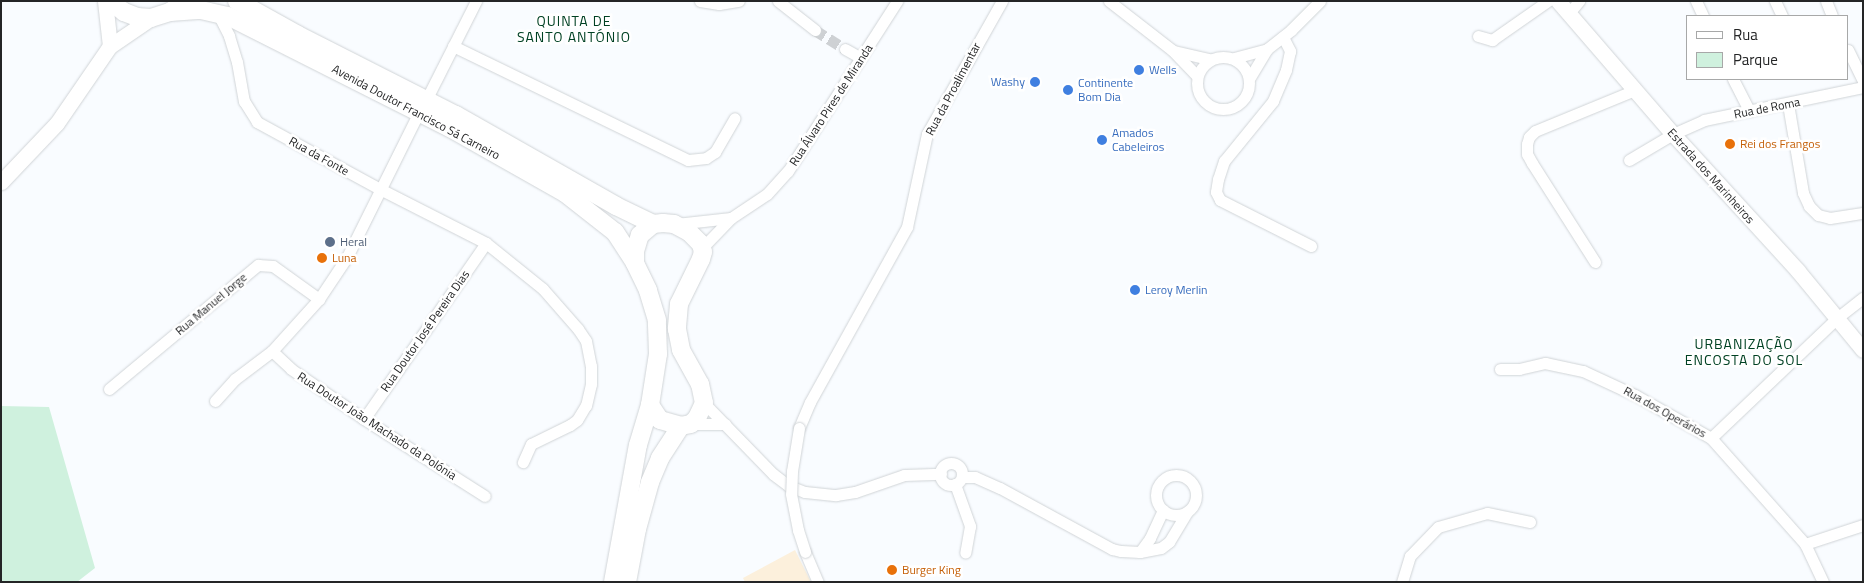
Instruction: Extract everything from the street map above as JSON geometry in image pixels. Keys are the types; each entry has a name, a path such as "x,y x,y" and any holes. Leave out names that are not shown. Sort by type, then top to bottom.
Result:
{"main road":[{"path":"110,1 124,12 137,17 151,18"},
{"name":"Avenida Doutor Francisco Sá Carneiro","path":"237,1 422,106 565,193 615,232 635,264 648,290 657,320 658,354 650,405"},
{"name":"Avenida Doutor Francisco Sá Carneiro","path":"151,18 177,7 217,12 422,106 653,224"},
{"path":"627,582 637,529 650,482 660,458 686,425 700,413 704,403 700,384 681,350 677,329 679,304 702,259 702,248 696,237 674,224 653,224 640,235 635,251 635,264"},
{"path":"650,405 660,420 686,425"},
{"path":"613,582 638,445 650,405"}],"street":[{"path":"105,1 110,46"},
{"path":"215,401 235,379 272,351 319,299 347,257 476,1"},
{"path":"700,1 719,4 739,1"},
{"path":"778,1 814,30"},
{"name":"Rua Álvaro Pires de Miranda","path":"702,248 731,218 767,194 788,171 897,1"},
{"name":"Rua da Proalimentar","path":"818,582 798,530 792,494 792,471 799,428 810,402 907,227 927,134 933,120 1002,1"},
{"path":"1109,1 1172,50 1197,76"},
{"path":"1234,58 1267,49 1283,37 1320,1"},
{"path":"1478,36 1492,40 1548,1"},
{"name":"Estrada dos Marinheiros","path":"1558,1 1863,350"},
{"path":"1568,13 1579,1"},
{"path":"1696,1 1703,15"},
{"path":"1775,1 1782,15"},
{"path":"1826,1 1832,15"},
{"name":"Rua da Fonte","path":"217,12 229,36 237,62 244,101 257,122 380,189 486,243 528,275 558,303 578,328 590,353 591,384 582,412 570,425 531,444 523,462"},
{"path":"1,182 57,123 110,46 151,18"},
{"path":"1283,37 1290,51 1286,70 1273,101 1224,162 1218,178 1216,192 1220,200 1311,246"},
{"path":"453,46 688,160 706,158 715,152 735,118"},
{"path":"845,49 861,58"},
{"path":"1249,80 1267,49"},
{"path":"1172,50 1210,59 1226,56 1234,58 1244,67 1249,80 1249,88 1242,102 1235,107 1220,109 1212,107 1200,96 1197,90 1197,76 1210,59"},
{"path":"1849,52 1863,82"},
{"path":"1734,80 1749,111"},
{"name":"Rua de Roma","path":"1629,160 1673,134 1704,120 1863,87"},
{"path":"1596,262 1532,163 1527,154 1527,144 1529,137 1535,131 1635,90"},
{"path":"1788,104 1804,193 1809,206 1818,215 1830,218 1863,212"},
{"name":"Rua Álvaro Pires de Miranda","path":"674,224 731,218"},
{"name":"Rua Doutor José Pereira Dias","path":"364,419 486,243"},
{"name":"Rua Manuel Jorge","path":"109,389 258,264 273,266 319,299"},
{"path":"1711,438 1837,318 1863,298"},
{"name":"Rua Doutor João Machado da Polónia","path":"272,351 291,369 364,419 485,496"},
{"name":"Rua dos Operários","path":"1500,369 1519,369 1544,363 1583,371 1635,395 1711,438 1805,544 1823,582"},
{"path":"704,403 773,474 789,486 805,492 836,495 855,492 904,475 941,474"},
{"path":"686,425 725,424"},
{"path":"941,474 946,465 953,464 959,467 958,481 970,526 964,553"},
{"path":"941,474 945,483 975,476 1112,549 1140,552 1161,548 1169,542 1196,502 1196,489 1188,478 1176,474 1163,479 1156,491 1156,498 1163,510 1175,515 1188,512"},
{"path":"1140,552 1150,538 1163,510"},
{"path":"1402,582 1410,556 1438,527 1487,513 1530,522"},
{"path":"1805,544 1863,525"}],"shaded area":[{"path":"795,550 811,582 745,582 743,578"}],"green space":[{"path":"1,406 49,407 95,568 77,582 1,582"}],"tunnel":[{"path":"815,30 845,49"}],"place":[{"name":"Wells","path":"1139,70"},
{"name":"Washy","path":"1035,82"},
{"name":"Continente Bom Dia","path":"1068,90"},
{"name":"Amados Cabeleiros","path":"1102,140"},
{"name":"Rei dos Frangos","path":"1730,144"},
{"name":"Heral","path":"330,242"},
{"name":"Luna","path":"322,258"},
{"name":"Leroy Merlin","path":"1135,290"},
{"name":"Burger King","path":"892,570"}],"district":[{"name":"QUINTA DE SANTO ANTÓNIO","path":"574,30"},
{"name":"URBANIZAÇÃO ENCOSTA DO SOL","path":"1744,352"}]}
